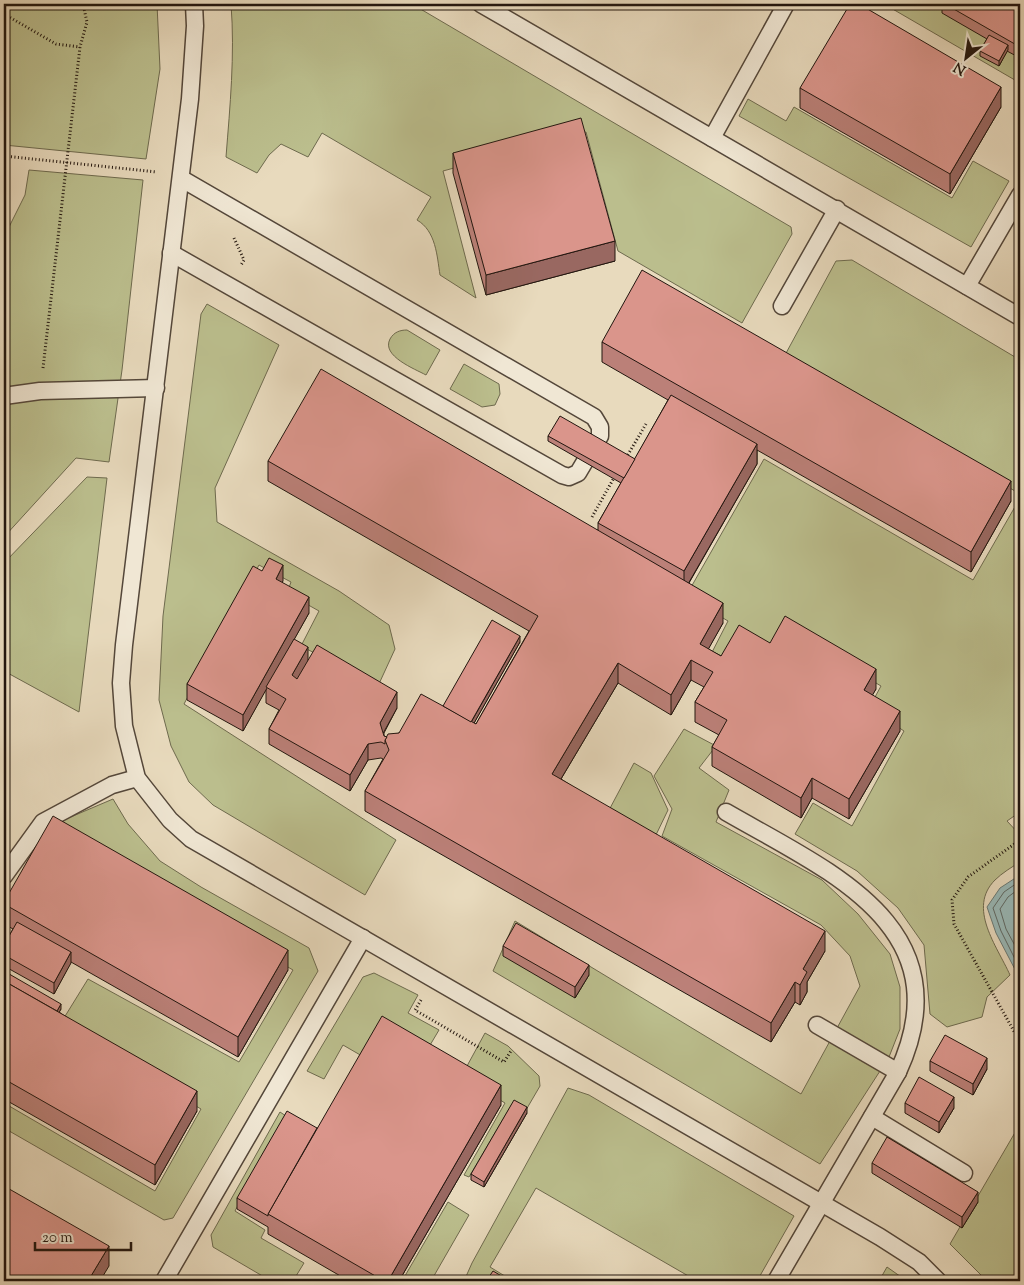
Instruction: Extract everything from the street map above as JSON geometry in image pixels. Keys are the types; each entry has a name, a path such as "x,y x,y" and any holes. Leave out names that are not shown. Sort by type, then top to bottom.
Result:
{"lane":[{"path":"194,4 196,26 182,179 171,253 121,683 124,726 137,778 170,820 191,839 821,1203 919,1262 938,1281"},
{"path":"481,4 1020,317"},
{"path":"712,138 786,4"},
{"path":"171,253 562,475 569,477 578,473 600,436 600,427 594,417 182,179"},
{"path":"968,286 1020,195"},
{"path":"782,306 837,209"},
{"path":"4,396 40,391 156,388"},
{"path":"4,876 43,822 112,785 137,778"},
{"path":"726,812 852,887 894,931 908,954 914,986 915,1019 910,1046 898,1072 776,1281"},
{"path":"164,1281 363,938"},
{"path":"817,1025 898,1072"},
{"path":"872,1117 964,1173"}],"path":[{"path":"40,391 80,47 87,22 83,4"},
{"path":"4,14 56,44 80,47"},
{"path":"4,156 156,172 182,179"},
{"path":"236,234 233,240 244,260 237,272"},
{"path":"621,466 646,424"},
{"path":"592,517 616,474"},
{"path":"1020,840 968,877 952,900 954,924 1020,1042"},
{"path":"425,994 416,1010 480,1048 504,1062 514,1046"}],"green space":[{"path":"4,4 157,4 160,69 146,159 4,145"},
{"path":"231,4 412,4 791,227 792,234 742,323 618,251 586,132 443,171 476,298 440,275 432,237 417,220 431,197 322,133 308,157 281,144 269,155 257,173 226,157 232,61"},
{"path":"884,4 1020,4 1020,83"},
{"path":"748,99 786,121 794,107 952,198 973,161 1009,181 971,247 739,116"},
{"path":"29,170 143,180 122,370 109,462 76,458 4,537 4,237 25,195"},
{"path":"852,260 1020,360 1020,494 785,355 836,261"},
{"path":"207,304 279,345 215,488 217,522 339,591 389,625 395,649 378,686 301,646 319,611 287,593 291,582 259,565 184,704 396,840 365,895 213,805 189,782 171,746 159,700 163,616 201,314"},
{"path":"402,330 407,330 440,350 426,375 400,361 390,351 390,339 393,335"},
{"path":"464,364 499,384 500,394 495,405 482,407 450,389"},
{"path":"764,459 973,580 1020,498 1020,812 1007,821 1020,835 1020,862 995,880 987,891 984,903 987,927 1010,975 987,997 982,1017 947,1027 930,1014 924,945 898,908 857,871 795,834 813,803 852,826 904,731 869,708 881,686 785,629 770,658 718,670 707,662 728,621 686,596"},
{"path":"87,477 107,478 79,712 4,671 4,563"},
{"path":"684,729 716,746 699,768 729,790 716,822 822,880 858,914 890,954 900,987 900,1029 889,1057 820,1164 493,971 515,921 801,1094 860,986 850,956 821,925 662,836 672,809 654,776"},
{"path":"634,763 651,773 668,810 654,839 608,812"},
{"path":"113,799 128,824 160,861 201,887 309,948 318,971 173,1218 164,1220 4,1128 4,1103 155,1191 201,1109 59,1026 88,979 239,1062 293,970 51,830 66,819"},
{"path":"374,973 418,995 408,1013 439,1030 423,1057 362,1056 343,1045 324,1079 307,1071 363,977"},
{"path":"485,1033 508,1046 539,1076 540,1086 526,1110 512,1104 469,1177 464,1175 505,1103 461,1077"},
{"path":"568,1088 589,1095 794,1216 757,1281 697,1281 536,1188 490,1267 513,1281 492,1281 487,1278 485,1281 464,1281"},
{"path":"280,1112 286,1116 235,1211 265,1230 261,1238 304,1263 293,1281 271,1281 213,1247 211,1235"},
{"path":"1020,1124 1020,1281 987,1281 950,1244"},
{"path":"448,1202 469,1215 431,1281 402,1281"},
{"path":"887,1267 904,1279 906,1281 879,1281"}],"water":[{"path":"1020,875 1020,979 996,933 987,907 1000,888"}],"building":[{"path":"850,4 859,4 1001,87 950,174 800,88"},
{"path":"945,4 1020,4 1020,47"},
{"path":"989,35 1008,45 999,61 980,51"},
{"path":"581,118 615,241 486,275 453,153"},
{"path":"4,183 8,185 4,192"},
{"path":"642,270 1011,481 971,552 602,342"},
{"path":"321,369 723,603 700,644 721,656 739,625 770,643 785,616 876,669 864,690 900,711 849,799 812,778 801,798 712,747 727,720 695,702 713,672 691,660 671,695 618,663 552,774 825,931 803,969 807,972 800,985 795,982 771,1023 365,791 389,750 385,740 388,734 399,733 421,694 476,724 538,616 268,461"},
{"path":"671,395 757,444 684,571 598,523"},
{"path":"560,416 635,459 624,478 548,436"},
{"path":"269,558 283,565 276,579 309,597 243,715 187,684 253,566 262,571"},
{"path":"492,620 520,636 471,722 443,706"},
{"path":"294,639 308,647 292,675 297,679 317,645 397,692 380,723 384,736 387,737 385,744 381,742 368,744 350,775 269,729 286,699 266,687"},
{"path":"53,816 288,950 238,1037 4,904"},
{"path":"17,922 71,952 54,983 4,955 4,945"},
{"path":"516,923 589,965 575,987 503,946"},
{"path":"4,971 61,1004 57,1011 4,981"},
{"path":"4,981 197,1091 155,1165 4,1079"},
{"path":"382,1016 501,1085 388,1281 384,1281 268,1214"},
{"path":"945,1035 987,1058 973,1084 930,1061"},
{"path":"919,1077 954,1097 939,1122 905,1103"},
{"path":"514,1100 527,1107 484,1182 471,1174"},
{"path":"287,1111 317,1128 268,1216 237,1198"},
{"path":"887,1137 978,1192 962,1217 872,1163"},
{"path":"4,1186 109,1246 88,1281 7,1281 4,1279"},
{"path":"493,1271 510,1281 486,1281"}]}
